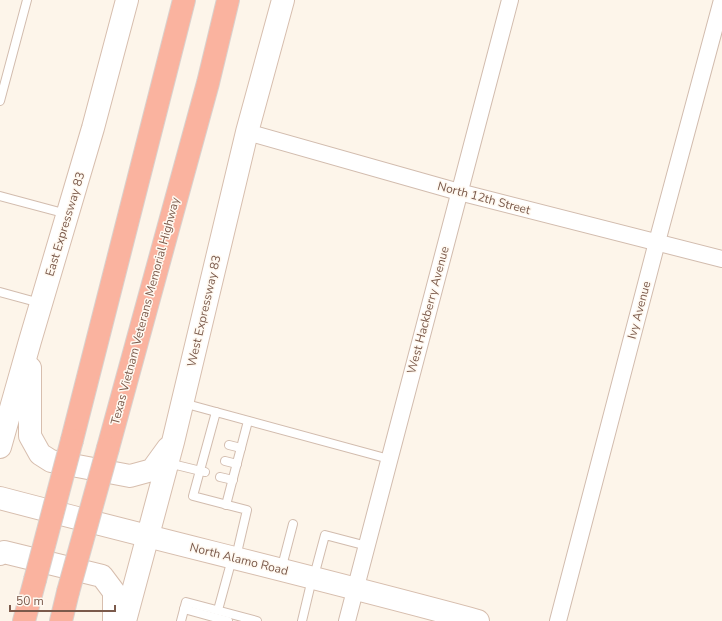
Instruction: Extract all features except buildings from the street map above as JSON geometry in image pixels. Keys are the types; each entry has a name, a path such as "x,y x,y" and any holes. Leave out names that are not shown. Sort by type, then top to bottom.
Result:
{"highway":[{"path":"24,621 72,440 183,0"},
{"name":"Texas Vietnam Veterans Memorial Highway","path":"61,621 208,82 228,0"},
{"path":"208,82 236,0"}],"main road":[{"name":"East Expressway 83","path":"0,448 30,340 93,128 127,0"},
{"name":"West Expressway 83","path":"125,621 173,442 247,132 283,0"},
{"path":"30,340 30,436 40,454 51,461 130,476 152,470 173,442"},
{"name":"North Alamo Road","path":"0,498 148,537 356,588 478,621"},
{"path":"0,554 4,552 102,576 114,592 114,621"}],"street":[{"name":"West Hackberry Avenue","path":"347,621 510,0"},
{"name":"Ivy Avenue","path":"558,621 722,0"},
{"name":"North 12th Street","path":"247,132 459,192 722,259"}],"lane":[{"path":"0,101 26,0"},
{"path":"0,196 68,214"},
{"path":"0,292 41,304"},
{"path":"182,403 389,459"},
{"path":"216,412 203,472 193,496 247,510 218,610"},
{"path":"226,505 248,421"},
{"path":"229,445 241,448"},
{"path":"225,461 237,464"},
{"path":"167,462 203,472"},
{"path":"220,477 233,480"},
{"path":"281,570 293,524"},
{"path":"302,621 325,535 367,546"},
{"path":"181,621 186,602 257,621"},
{"path":"184,609 228,621"}]}
